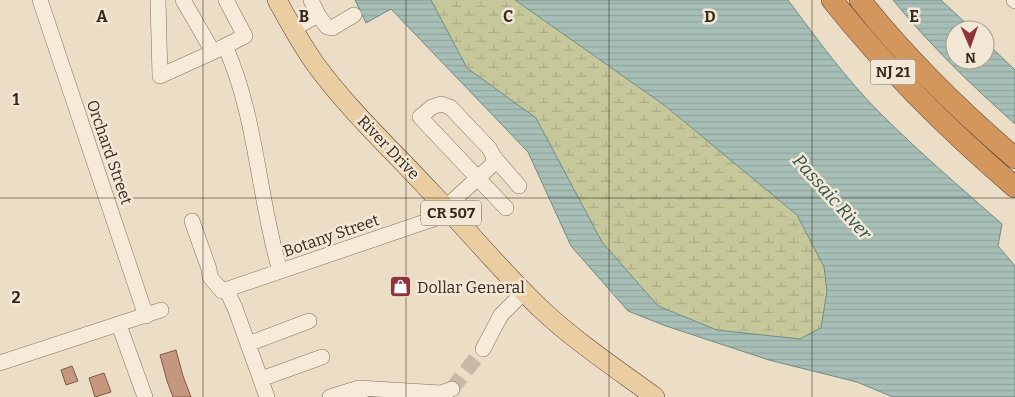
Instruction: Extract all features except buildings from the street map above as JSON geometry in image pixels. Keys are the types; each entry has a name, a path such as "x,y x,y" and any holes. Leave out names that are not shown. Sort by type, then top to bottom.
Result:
{"highway":[{"name":"NJ 21","path":"832,0 876,54 902,82 959,138 1015,186"},
{"name":"NJ 21","path":"860,0 918,67 974,122 1015,158"},
{"path":"974,122 1015,150"},
{"path":"959,138 1015,196"}],"main road":[{"name":"River Drive","path":"277,0 316,65 347,103 524,292 572,336 655,397"}],"street":[{"name":"Orchard Street","path":"40,0 146,316"},
{"path":"158,0 160,76 245,36 226,0"},
{"path":"183,0 237,72 255,145 272,245 280,271"},
{"path":"311,0 326,27 332,28 354,15"},
{"path":"293,29 318,15"},
{"path":"506,208 420,117 432,107 441,104 450,107 489,148 519,186"},
{"path":"449,210 492,165 494,156"},
{"name":"Botany Street","path":"224,290 449,210"},
{"path":"192,221 210,277 224,290 248,344 268,397"},
{"path":"483,349 501,315 524,292"},
{"path":"0,363 162,310"},
{"path":"248,344 309,321"},
{"path":"119,325 145,397"},
{"path":"261,379 322,357"},
{"path":"330,397 359,392 445,393"}],"green space":[{"path":"431,0 515,0 664,105 797,215 824,267 827,291 821,328 800,339 717,330 658,306 602,242 536,118 467,68"}],"water":[{"name":"Passaic River","path":"355,0 431,0 467,68 536,118 602,242 658,306 717,330 800,339 821,328 827,291 824,267 797,215 664,105 515,0 788,0 867,100 925,156 1002,224 998,246 1015,266 1015,397 893,397 857,382 769,360 666,326 628,311 571,246 528,152 391,9 366,23"},
{"path":"893,0 941,0 962,20 945,20 945,58"},
{"path":"995,51 1015,70 1015,124 957,70 995,70"}],"tunnel":[{"path":"452,389 483,349"}],"place":[{"name":"Dollar General","path":"401,287"}]}
